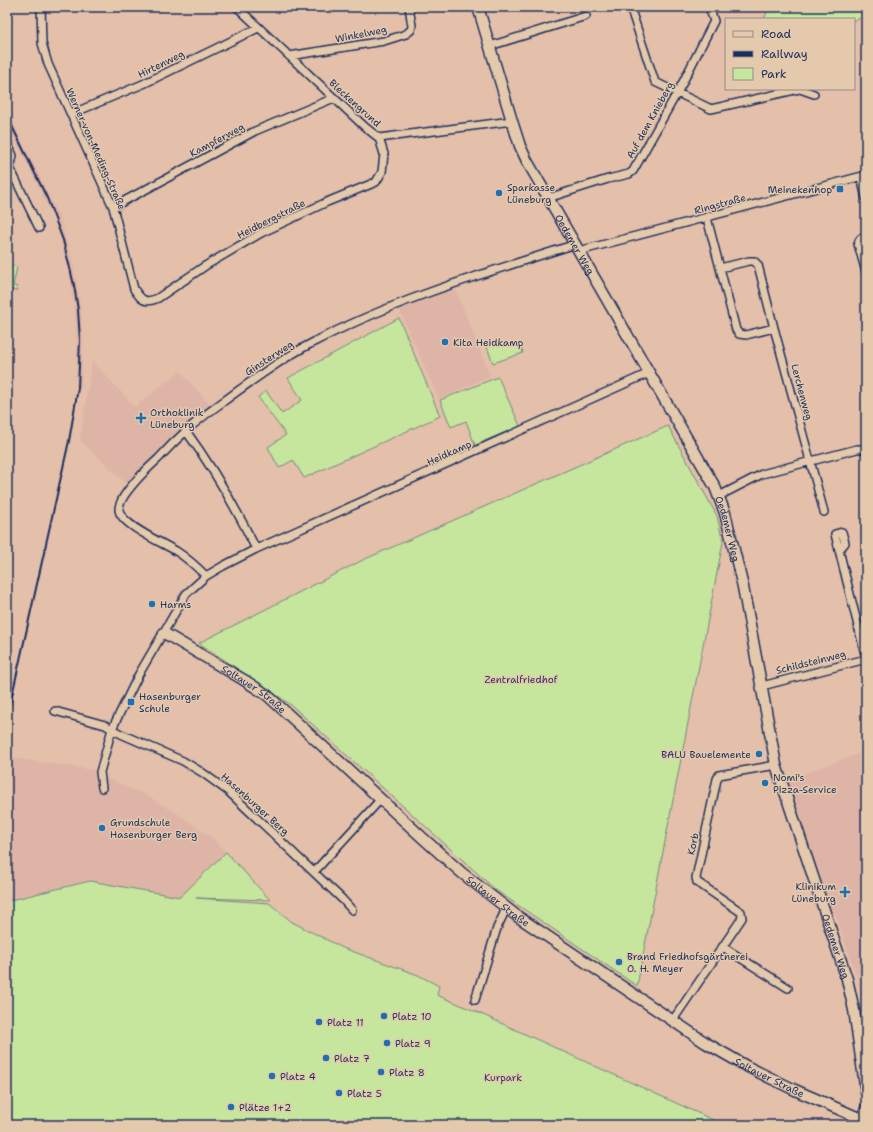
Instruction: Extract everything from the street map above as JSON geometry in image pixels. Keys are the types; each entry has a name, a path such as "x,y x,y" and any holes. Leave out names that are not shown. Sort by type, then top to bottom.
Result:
{"street":[{"name":"Werner-von-Meding-Straße","path":"40,7 42,43 48,64 114,207 134,289 140,298"},
{"name":"Bleckengrund","path":"237,7 365,127 379,138 512,121"},
{"name":"Winkelweg","path":"290,56 384,41 406,34 411,30 412,26 408,7"},
{"name":"Oedemer Weg","path":"478,7 522,151 719,496 725,514 743,587 776,765 847,979 854,1010 866,1092"},
{"path":"630,7 655,82 711,109 796,90"},
{"name":"Auf dem Knieberg","path":"548,198 629,174 633,171 714,21 709,7"},
{"path":"490,46 586,16"},
{"name":"Hirtenweg","path":"71,114 144,84 258,28"},
{"path":"803,90 814,94"},
{"name":"Kampferweg","path":"114,207 255,131 334,98"},
{"name":"Heidbergstraße","path":"140,298 145,301 151,301 158,298 205,266 261,234 327,202 376,182 382,172 384,154 379,138"},
{"path":"7,142 14,156 9,169 39,228"},
{"path":"863,176 866,198"},
{"name":"Ringstraße","path":"577,247 707,218 863,176"},
{"path":"707,218 736,330 739,334 746,335 774,328"},
{"path":"866,236 859,239 858,244 866,272"},
{"name":"Ginsterweg","path":"206,576 194,564 176,551 128,523 121,516 119,509 120,504 126,494 153,463 186,431 265,371 310,344 352,323 458,281 577,247"},
{"name":"Lerchenweg","path":"720,268 750,261 754,261 758,265 824,512"},
{"name":"Heidkamp","path":"164,633 186,594 206,576 223,566 649,373"},
{"path":"186,431 205,456 244,524 256,550"},
{"path":"857,449 866,443"},
{"path":"719,496 762,474 857,449 866,448"},
{"path":"839,550 866,658"},
{"path":"102,788 100,772 112,729 139,674 164,633"},
{"name":"Soltauer Straße","path":"164,633 267,695 380,800 462,873 506,909 706,1043 746,1066 795,1090 865,1121"},
{"name":"Schildsteinweg","path":"762,686 866,658"},
{"name":"Hasenburger Berg","path":"55,711 105,725 121,734 183,761 203,773 229,792 352,910"},
{"name":"Korb","path":"673,1020 742,918 741,912 697,882 696,878 717,779 720,775 776,765"},
{"path":"314,872 380,800"},
{"path":"475,1000 497,928 506,909"},
{"path":"723,947 788,988"},
{"path":"865,1121 866,1108"}],"shaded area":[{"path":"7,110 59,217 73,264 81,310 83,340 81,388 76,388 77,340 75,311 68,265 54,219 7,122"},
{"name":"Kita Heidkamp","path":"455,288 490,376 439,399 399,309"},
{"name":"Orthoklinik Lüneburg","path":"92,361 135,407 180,371 212,407 183,429 127,484 80,440"},
{"name":"Klinikum Lüneburg","path":"866,751 866,1027 858,980 836,916 828,904 787,780"},
{"name":"Grundschule Hasenburger Berg","path":"12,758 94,770 108,779 144,794 181,816 213,839 226,852 180,897 90,881 7,901 7,775"}],"green space":[{"path":"769,7 866,7 866,18 855,20 855,18 764,18"},
{"path":"7,264 17,267 13,286 17,287 17,291 9,289 9,286 7,285"},
{"path":"399,318 440,416 304,478 293,460 279,468 268,447 286,435 258,397 266,391 282,414 302,400 288,378"},
{"path":"496,343 515,346 522,349 523,353 493,363 487,347"},
{"path":"498,377 520,426 475,445 466,421 451,427 440,400"},
{"name":"Zentralfriedhof","path":"668,426 717,516 723,542 637,986 497,891 290,704 199,643 363,560"},
{"name":"Kurpark","path":"226,852 270,900 196,898 269,903 292,922 343,948 418,975 439,986 437,995 724,1125 7,1125 7,901 90,881 180,897"}],"railway":[{"path":"7,116 47,198 63,240 74,285 78,310 80,340 78,388 69,441 7,718"}],"place":[{"name":"Meinekenhop","path":"840,189"},
{"name":"Sparkasse Lüneburg","path":"499,193"},
{"name":"Kita Heidkamp","path":"445,342"},
{"name":"Orthoklinik Lüneburg","path":"141,418"},
{"name":"Harms","path":"152,604"},
{"name":"Hasenburger Schule","path":"131,702"},
{"name":"BALU Bauelemente","path":"759,754"},
{"name":"Nomi's Pizza-Service","path":"765,783"},
{"name":"Grundschule Hasenburger Berg","path":"102,828"},
{"name":"Klinikum Lüneburg","path":"845,892"},
{"name":"Brand Friedhofsgärtnerei O. H. Meyer","path":"619,962"},
{"name":"Platz 10","path":"384,1016"},
{"name":"Platz 11","path":"319,1022"},
{"name":"Platz 9","path":"387,1043"},
{"name":"Platz 7","path":"326,1058"},
{"name":"Platz 8","path":"381,1072"},
{"name":"Platz 4","path":"272,1076"},
{"name":"Platz 5","path":"339,1093"},
{"name":"Plätze 1+2","path":"231,1107"}]}
